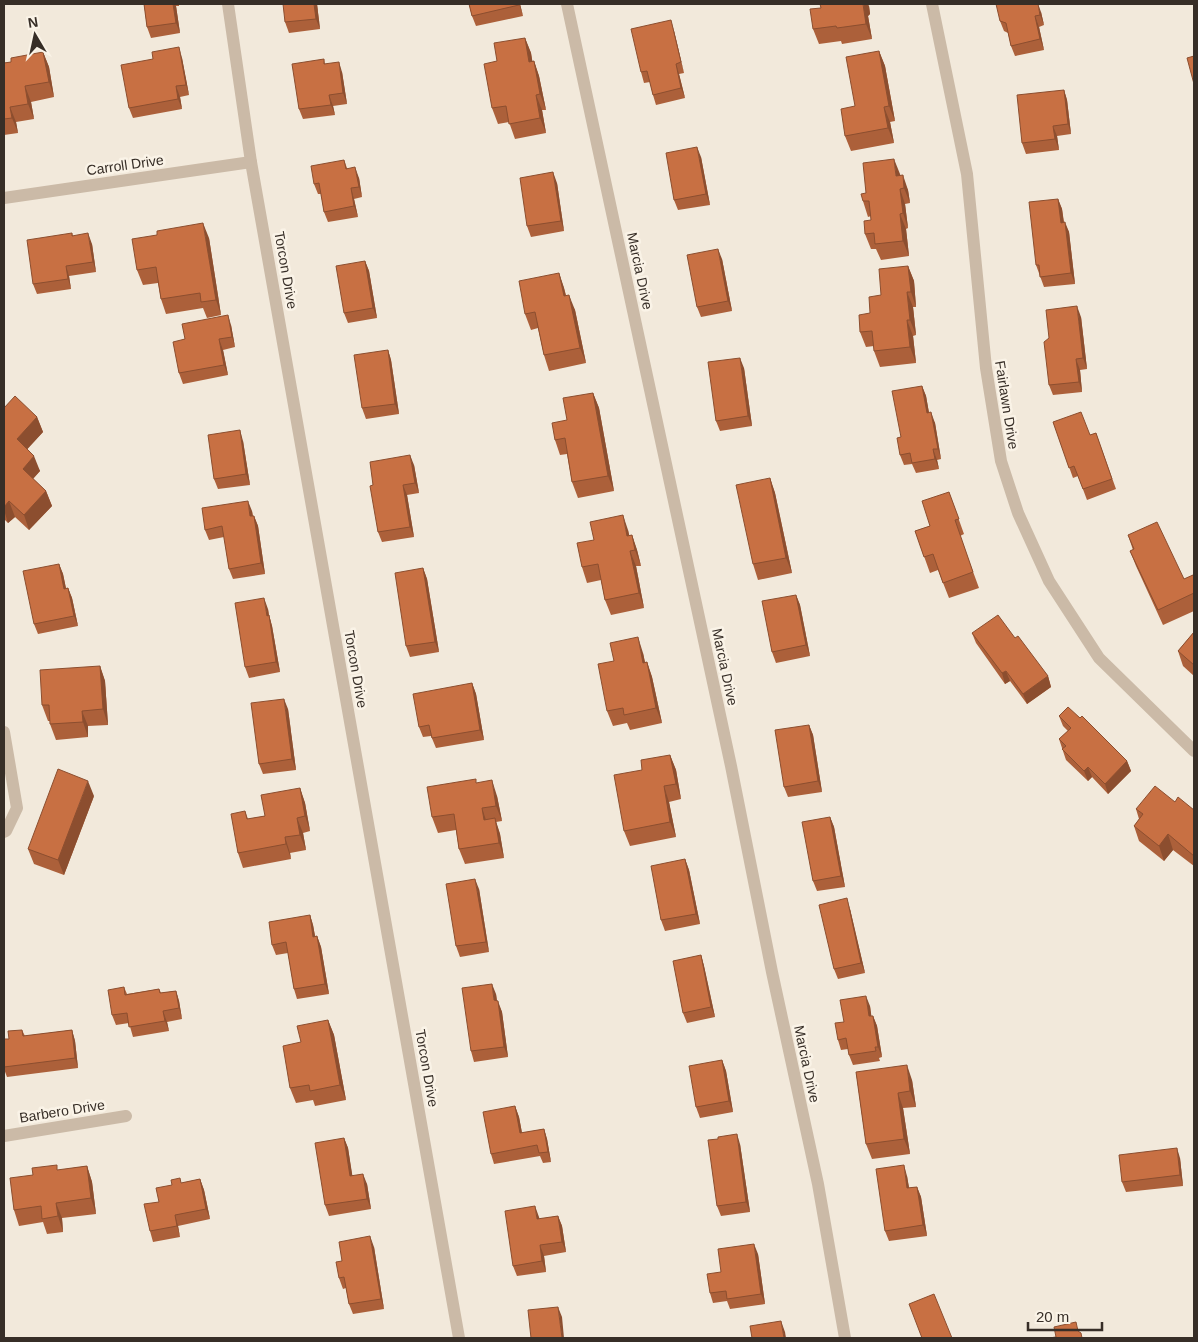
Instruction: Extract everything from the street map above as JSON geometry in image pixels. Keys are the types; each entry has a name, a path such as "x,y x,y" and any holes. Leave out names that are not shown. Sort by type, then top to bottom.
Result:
{"street":[{"name":"Torcon Drive","path":"228,4 252,162 459,1338"},
{"name":"Marcia Drive","path":"567,4 818,1184 845,1338"},
{"name":"Fairlawn Drive","path":"932,4 967,174 986,368 1001,461 1018,513 1049,581 1099,658 1194,751"},
{"name":"Carroll Drive","path":"4,198 252,162"},
{"path":"4,732 17,808 4,832"},
{"name":"Barbero Drive","path":"4,1136 126,1116"}],"building":[{"path":"144,4 173,4 176,23 147,27"},
{"path":"283,4 314,4 316,19 285,22"},
{"path":"469,4 519,4 519,5 472,16"},
{"path":"820,4 863,4 866,24 813,29 810,9 821,8"},
{"path":"996,4 1038,4 1040,15 1035,16 1040,39 1011,46 1006,23 1000,21"},
{"path":"671,20 681,62 676,64 681,88 653,95 647,71 641,72 631,29"},
{"path":"525,38 529,62 534,61 540,94 536,95 540,118 509,124 506,106 492,108 484,64 497,61 494,43"},
{"path":"179,47 186,85 176,86 178,99 129,108 121,65 153,59 152,52"},
{"path":"879,51 889,106 884,107 888,128 845,136 841,109 855,106 846,57"},
{"path":"43,52 49,82 25,86 28,104 10,107 12,118 4,119 4,63 11,62 11,58"},
{"path":"1194,56 1194,84 1187,58"},
{"path":"324,59 324,64 339,62 343,93 329,95 331,105 299,109 292,64"},
{"path":"1064,90 1068,124 1053,126 1055,139 1022,143 1017,95"},
{"path":"697,147 706,194 674,200 666,153"},
{"path":"894,159 896,176 903,175 904,188 900,189 903,213 900,214 903,241 875,244 874,233 865,234 864,221 871,220 869,201 863,201 861,194 866,193 863,163"},
{"path":"344,160 346,169 355,167 359,187 351,188 354,206 324,212 319,183 314,184 311,166"},
{"path":"553,172 561,221 527,226 520,178"},
{"path":"1058,199 1061,223 1065,222 1071,273 1040,277 1039,265 1036,265 1029,202"},
{"path":"203,223 216,300 201,302 200,293 161,299 156,267 137,270 132,239 157,235 157,231"},
{"path":"72,233 72,236 88,233 93,262 66,266 68,279 33,284 27,240"},
{"path":"718,249 728,301 697,307 687,255"},
{"path":"365,261 373,308 344,313 336,266"},
{"path":"908,266 911,292 907,292 910,320 907,320 910,347 874,351 872,331 860,332 859,315 870,313 869,297 881,295 879,269"},
{"path":"559,273 564,296 569,295 580,348 544,355 535,312 525,314 519,281"},
{"path":"1077,306 1083,358 1076,359 1079,382 1049,385 1044,342 1049,338 1046,310"},
{"path":"228,315 232,337 219,339 224,365 179,373 173,342 185,339 182,324"},
{"path":"388,350 395,404 362,408 354,355"},
{"path":"740,358 748,416 716,421 708,362"},
{"path":"922,386 927,413 931,412 938,449 933,449 935,459 912,463 910,453 900,455 897,438 901,437 892,391"},
{"path":"593,393 608,476 572,482 565,438 555,440 552,423 567,420 563,398"},
{"path":"15,396 37,417 17,439 34,456 23,469 46,491 24,515 9,501 4,507 4,408"},
{"path":"1081,412 1090,435 1096,433 1112,479 1083,489 1074,466 1069,468 1053,422"},
{"path":"240,430 246,474 214,479 208,435"},
{"path":"410,455 415,483 403,485 410,527 378,532 370,486 373,485 370,462"},
{"path":"770,478 786,558 753,564 736,485"},
{"path":"949,492 959,519 955,520 973,572 943,583 933,554 924,557 915,531 930,526 922,501"},
{"path":"248,501 250,516 254,516 261,563 229,569 222,526 205,530 202,508"},
{"path":"623,515 627,536 632,535 635,550 630,551 639,593 605,600 598,564 582,567 577,543 594,540 590,522"},
{"path":"1157,522 1184,579 1193,575 1194,578 1194,593 1158,610 1130,551 1134,549 1128,535"},
{"path":"59,564 64,589 68,588 74,616 34,624 23,571"},
{"path":"423,568 435,642 406,646 395,573"},
{"path":"796,595 806,645 772,652 762,601"},
{"path":"264,598 267,616 269,615 276,662 245,667 235,603"},
{"path":"998,615 1015,638 1018,636 1048,676 1023,694 1006,671 1002,673 972,633"},
{"path":"1194,632 1194,665 1178,651"},
{"path":"638,637 643,663 647,662 656,708 624,715 623,708 607,711 598,664 614,661 610,643"},
{"path":"100,666 103,709 82,711 83,722 50,724 49,705 42,705 40,670"},
{"path":"472,683 480,730 432,738 429,725 419,727 413,694"},
{"path":"284,699 292,759 259,764 251,703"},
{"path":"1068,707 1080,718 1082,716 1127,761 1105,784 1088,767 1084,771 1062,749 1066,746 1059,739 1071,728 1059,716"},
{"path":"809,725 818,781 784,787 775,730"},
{"path":"670,755 676,784 664,786 670,822 624,831 614,775 642,770 641,760"},
{"path":"58,769 88,781 58,860 28,849"},
{"path":"476,779 476,783 492,780 496,806 482,808 484,820 495,818 499,843 459,849 454,814 432,817 427,787"},
{"path":"1155,786 1175,802 1178,797 1194,810 1194,856 1168,834 1159,846 1134,826 1143,814 1136,809"},
{"path":"300,788 305,816 297,818 300,835 285,837 286,844 238,853 231,814 245,811 247,819 265,816 261,795"},
{"path":"830,817 841,876 813,881 802,822"},
{"path":"685,859 696,914 661,920 651,866"},
{"path":"475,879 486,942 456,946 446,884"},
{"path":"847,898 861,963 834,969 819,905"},
{"path":"310,915 313,937 317,936 325,984 294,989 286,942 272,945 269,922"},
{"path":"701,955 711,1007 683,1013 673,961"},
{"path":"492,984 494,1000 498,1001 504,1047 471,1051 462,988"},
{"path":"124,987 125,995 159,989 160,993 176,991 179,1008 163,1011 165,1021 129,1027 127,1013 112,1015 108,990"},
{"path":"866,996 869,1016 873,1016 878,1047 875,1047 876,1051 849,1055 846,1038 838,1040 835,1023 844,1022 840,1000"},
{"path":"328,1020 340,1085 310,1091 309,1085 290,1088 283,1046 301,1042 297,1026"},
{"path":"22,1030 23,1036 72,1030 75,1058 4,1067 4,1039 9,1039 8,1031"},
{"path":"722,1060 729,1101 696,1107 689,1066"},
{"path":"907,1065 910,1091 898,1093 904,1139 866,1144 856,1072"},
{"path":"515,1106 520,1133 544,1129 548,1152 539,1153 537,1145 491,1154 483,1112"},
{"path":"737,1134 746,1202 717,1206 708,1140"},
{"path":"344,1138 350,1176 363,1174 367,1199 325,1205 315,1143"},
{"path":"1177,1148 1180,1175 1122,1182 1119,1155"},
{"path":"57,1165 57,1170 87,1166 91,1198 56,1203 58,1216 42,1219 41,1206 14,1210 10,1178 33,1175 32,1168"},
{"path":"904,1165 907,1188 917,1187 923,1225 885,1231 876,1169"},
{"path":"180,1178 181,1183 200,1179 206,1209 175,1215 177,1226 150,1231 144,1204 159,1202 156,1188 172,1185 171,1180"},
{"path":"535,1206 537,1219 558,1216 562,1242 540,1245 542,1261 513,1266 505,1211"},
{"path":"370,1236 381,1299 349,1304 344,1277 339,1278 336,1262 342,1261 339,1242"},
{"path":"754,1244 761,1294 727,1299 726,1291 710,1293 707,1274 721,1272 718,1249"},
{"path":"934,1294 952,1338 922,1338 909,1304"},
{"path":"558,1307 562,1338 531,1338 528,1310"},
{"path":"781,1321 784,1338 752,1338 750,1326"},
{"path":"1076,1322 1082,1338 1049,1338 1056,1337 1054,1327"}]}
